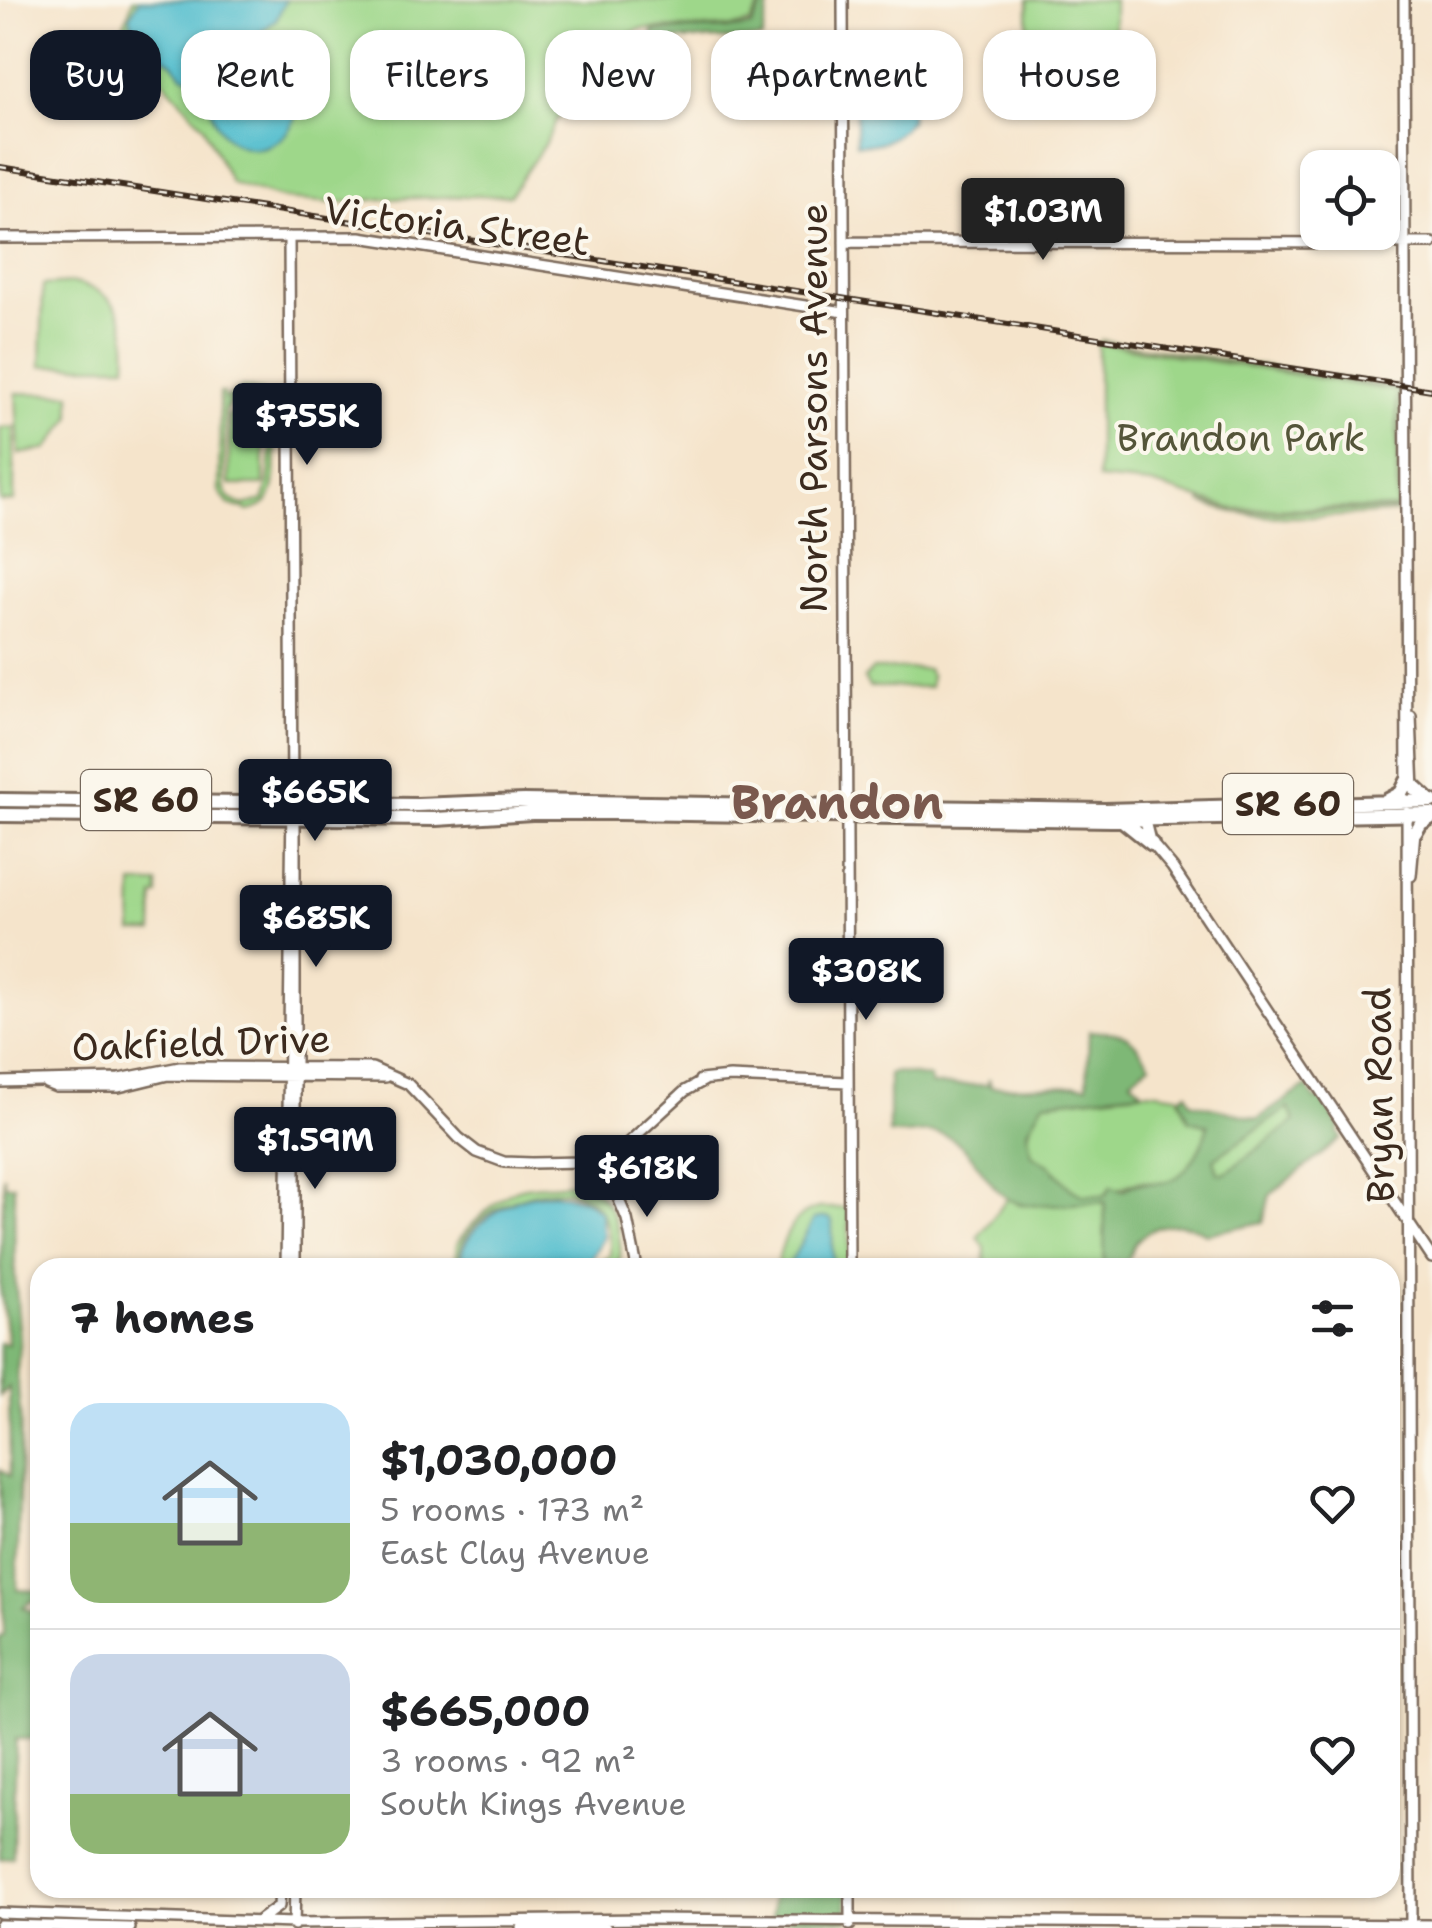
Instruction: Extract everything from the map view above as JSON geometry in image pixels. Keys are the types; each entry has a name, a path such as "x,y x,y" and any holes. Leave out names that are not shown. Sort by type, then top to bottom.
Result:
{"highway":[{"name":"SR 60","path":"0,800 116,800 436,819 625,813 688,808 692,803 1122,820 1144,815 1384,802 1400,793 1419,803"},
{"path":"22,816 25,800"},
{"path":"62,816 75,809 112,806 116,800"},
{"name":"SR 60","path":"0,816 481,803 1144,815 1419,803"},
{"path":"436,819 442,812 474,810 481,803"},
{"path":"1414,833 1422,823 1419,803"},
{"path":"1122,820 1152,844"}],"street":[{"name":"North Parsons Avenue","path":"842,0 849,1258"},
{"name":"Bryan Road","path":"1404,0 1406,667 1419,803 1408,903 1411,1927"},
{"path":"288,237 291,1071 296,1258"},
{"name":"Victoria Street","path":"0,238 370,238 844,312"},
{"path":"844,242 1432,243"},
{"path":"1144,815 1152,844 1170,864 1432,1258"},
{"path":"1408,903 1414,833"},
{"path":"286,1258 286,1108 291,1071"},
{"name":"Oakfield Drive","path":"0,1082 111,1087 168,1075 291,1071 376,1075 413,1089 458,1138 485,1156 504,1162 574,1163 623,1149 648,1122 685,1091 705,1080 847,1080"},
{"path":"286,1108 290,1160 296,1168"},
{"path":"601,1158 627,1218 635,1258"},
{"path":"1390,1197 1401,1198 1410,1190"},
{"path":"1410,1264 1417,1255 1432,1258"},
{"path":"254,1922 277,1910 280,1898"},
{"path":"284,1898 289,1926"},
{"path":"289,1926 293,1898"},
{"path":"849,1926 850,1898"},
{"path":"0,1913 139,1922"},
{"path":"71,1926 204,1918 289,1926 531,1919 849,1926 1432,1925"},
{"path":"0,1925 130,1928"},
{"path":"521,1928 606,1928"}],"green space":[{"path":"133,0 764,0 750,23 734,27 545,30 545,120 557,120 510,195 335,203 284,199 231,183 199,120 330,120 330,30 181,30 181,100 161,78 161,30 122,30"},
{"path":"766,0 781,0 770,2 764,30 711,30 711,39 691,40 691,30 751,26"},
{"path":"1028,0 1114,0 1114,30 1028,28"},
{"path":"73,283 102,294 119,311 126,336 126,366 41,366 43,285"},
{"path":"1100,340 1403,388 1404,512 1274,517 1236,512 1398,510 1398,389"},
{"name":"Brandon Park","path":"1098,343 1397,391 1397,508 1233,509 1151,484 1098,479"},
{"path":"243,388 261,392 270,411 276,456 274,484 268,500 248,511 228,504 219,491 220,393 224,393 225,399","holes":["249,393 268,409 269,469 263,500 244,506 229,498 224,487 225,411 233,398"]},
{"path":"16,393 71,394 71,418 47,449 19,454"},
{"path":"229,415 264,415 264,485 229,485"},
{"path":"14,427 14,501 0,502 0,428"},
{"path":"873,669 927,669 930,687 869,687 864,678"},
{"path":"133,884 158,884 153,932 132,932"},
{"path":"1089,1031 1126,1036 1137,1046 1150,1064 1131,1079 1143,1091 1044,1102 1027,1132 1032,1155 1082,1195 1105,1196 1111,1186 1122,1191 1136,1184 1169,1181 1185,1170 1208,1125 1189,1120 1180,1097 1187,1092 1191,1102 1258,1119 1306,1086 1316,1100 1321,1098 1340,1127 1338,1133 1342,1138 1270,1195 1263,1222 1206,1234 1189,1226 1160,1227 1143,1235 1128,1258 1104,1258 1105,1202 1018,1203 1006,1198 971,1156 950,1138 930,1132 889,1133 889,1074 930,1078 931,1085 988,1085 989,1079 991,1087 1087,1085","holes":["1288,1108 1295,1121 1224,1174 1218,1173 1214,1159"]},
{"path":"1150,1091 1178,1095 1189,1120 1208,1125 1192,1162 1171,1181 1133,1183 1108,1190 1106,1196 1082,1195 1032,1155 1029,1134 1044,1102"},
{"path":"1288,1108 1296,1121 1224,1174 1218,1173 1214,1159"},
{"path":"4,1175 4,1185 14,1185 21,1424 17,1590 30,1591 30,1603 23,1607 30,1610 30,1739 16,1739 13,1857 0,1859 0,1637 4,1636 0,1470 10,1476 9,1387 0,1396 0,1343 8,1344 0,1286"},
{"path":"567,1183 593,1190 610,1208 615,1220 620,1258 607,1258 610,1255 604,1218 586,1198 560,1191 530,1195 500,1207 476,1224 462,1245 461,1258 456,1258 456,1247 475,1221 505,1196 526,1187"},
{"path":"1008,1198 1019,1204 1105,1202 1104,1258 985,1258 985,1248 978,1237"},
{"path":"849,1208 849,1258 779,1258 795,1223 809,1211"},
{"path":"773,1898 847,1898 847,1920 772,1918"}],"water":[{"path":"139,0 286,0 276,20 264,30 181,30 181,74 161,55 161,30 133,30 130,16"},
{"path":"216,120 294,120 277,142 265,147 240,146"},
{"path":"856,120 911,120 887,140 856,144"},
{"path":"554,1193 584,1199 601,1212 604,1237 591,1258 461,1258 464,1246 479,1225 501,1209 534,1195"},
{"path":"814,1219 832,1220 833,1258 793,1258"}],"railway":[{"path":"0,167 1432,390"}],"district":[{"name":"Brandon","path":"837,802"}]}
